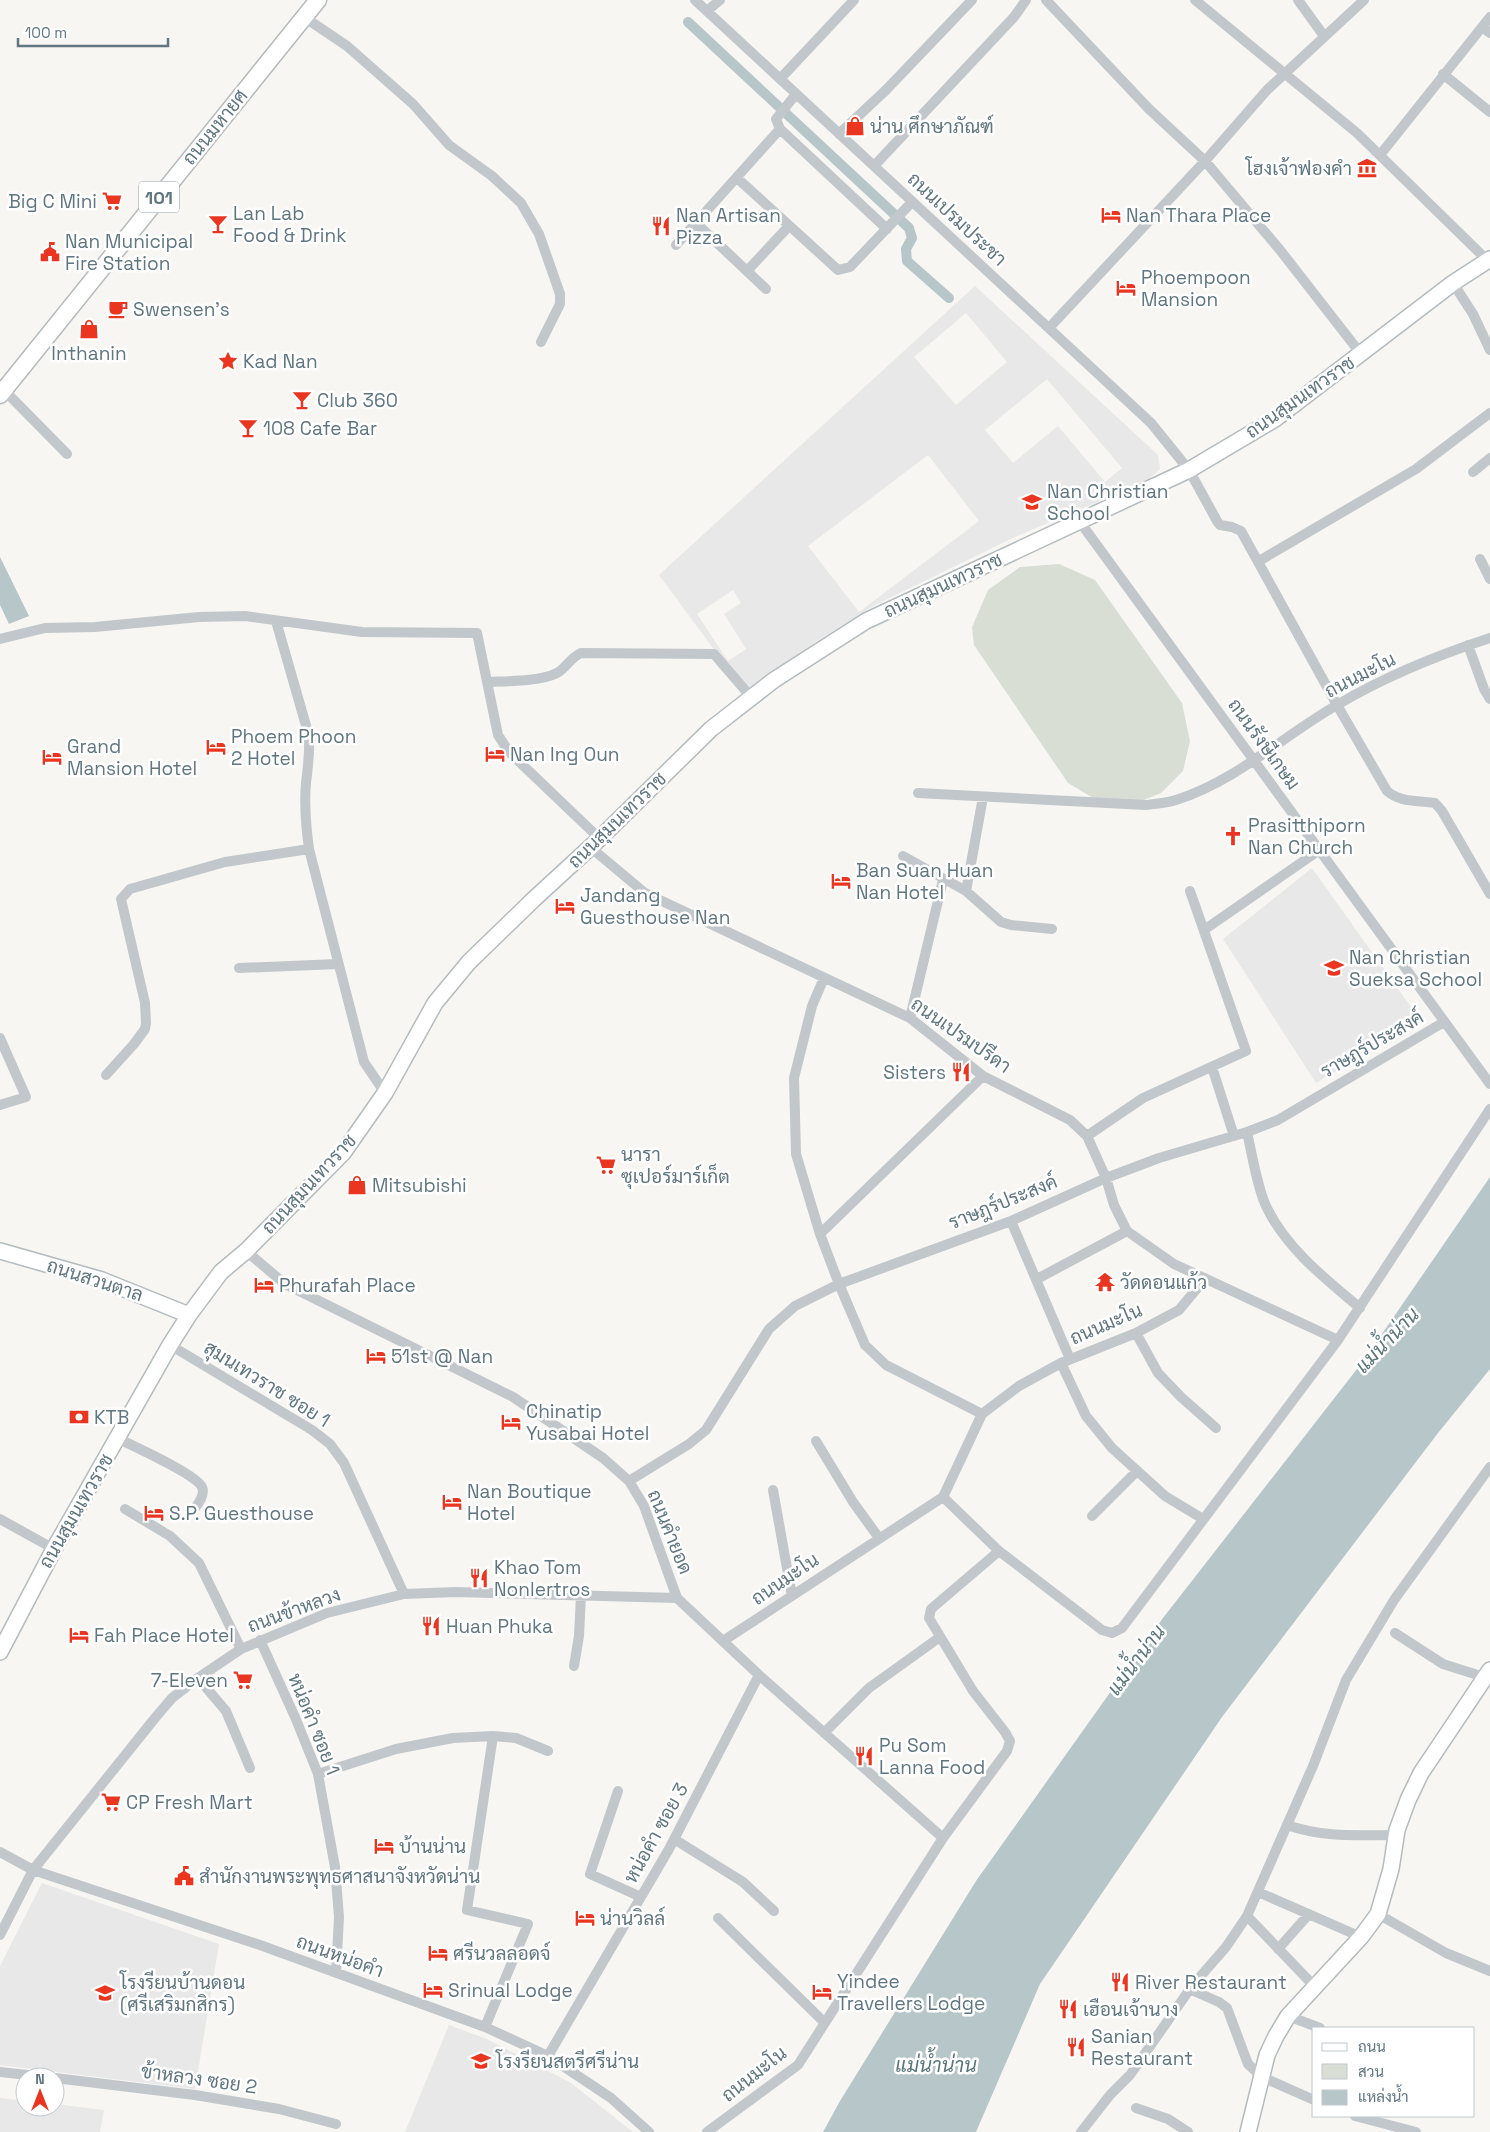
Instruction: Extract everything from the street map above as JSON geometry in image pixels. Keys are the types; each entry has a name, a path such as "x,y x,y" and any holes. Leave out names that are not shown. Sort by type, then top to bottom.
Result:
{"main road":[{"name":"ถนนมหายศ","path":"2,392 318,0"}],"street":[{"name":"ถนนเปรมประชา","path":"695,0 1151,423 1189,470 1220,525 1232,526 1241,530 1386,791 1395,798 1404,801 1435,803 1442,811 1490,894"},
{"path":"706,11 720,0"},
{"path":"780,79 854,0"},
{"path":"839,134 886,90 972,0"},
{"path":"874,166 1014,17 1026,0"},
{"path":"1046,0 1149,110 1205,161 1280,250 1362,354"},
{"path":"1195,0 1357,133 1488,259"},
{"path":"1298,0 1324,36"},
{"path":"1049,328 1205,161 1284,72 1364,0"},
{"path":"304,17 347,46 413,104 448,145 492,176 521,203 539,234 560,294 560,304 541,342"},
{"path":"1380,155 1443,74 1486,30 1490,17"},
{"path":"1443,74 1490,112"},
{"path":"796,94 776,119 780,129 886,230"},
{"path":"676,245 780,129"},
{"path":"737,178 838,270 850,267 912,202"},
{"path":"696,223 766,289"},
{"path":"747,272 789,226"},
{"name":"ถนนสุมนเทวราช","path":"0,1652 54,1549 170,1345 189,1315 221,1272 246,1251 343,1153 385,1093 435,1003 469,962 595,843 711,729 751,697 866,621 1189,470 1275,419 1488,259"},
{"path":"1453,284 1473,314 1490,350"},
{"path":"2,392 67,454"},
{"path":"1259,561 1416,469 1490,413"},
{"path":"1473,472 1490,458"},
{"name":"ถนนรังษีเกษม","path":"1080,522 1255,760 1318,851 1490,1084"},
{"path":"1480,560 1490,579"},
{"path":"0,639 46,628 95,627 199,617 245,616 276,621 309,736 310,754 306,784 305,819 309,849 364,1062 385,1093"},
{"name":"ถนนเปรมปรีดา","path":"276,621 362,632 477,633 498,736 509,752 645,893 910,1018 983,1076 1070,1120 1087,1136 1106,1178 1114,1205 1127,1231 1174,1264 1204,1280"},
{"name":"ถนนมะโน","path":"918,793 1146,805 1175,801 1200,791 1255,760 1337,705 1400,673 1490,638"},
{"path":"1468,645 1484,688 1490,698"},
{"path":"487,682 547,676 557,673 574,656 581,653 714,654 751,697"},
{"path":"966,891 983,797"},
{"path":"106,1076 134,1044 144,1030 146,1023 144,1003 121,899 130,889 225,862 309,849"},
{"path":"1204,930 1318,851"},
{"path":"903,856 966,891 1000,922 1011,925 1052,929"},
{"path":"910,1018 944,880"},
{"path":"1087,1136 1143,1098 1246,1051 1190,891"},
{"path":"239,968 338,964"},
{"path":"824,978 812,1006 794,1078 796,1154 820,1234 866,1346 886,1365 982,1414"},
{"name":"ราษฎร์ประสงค์","path":"629,1480 689,1444 706,1430 769,1329 795,1306 839,1284 1011,1221 1106,1178 1159,1158 1234,1136 1278,1120 1444,1022"},
{"path":"0,1038 26,1097 0,1105"},
{"path":"1212,1067 1234,1136"},
{"path":"820,1234 983,1076"},
{"path":"943,1497 999,1551 1102,1630 1112,1633 1122,1628 1338,1340 1490,1108"},
{"path":"1246,1132 1268,1210 1291,1245 1320,1275 1360,1308"},
{"path":"1011,1221 1036,1279 1086,1416 1112,1448 1165,1496 1203,1519"},
{"path":"1036,1279 1127,1231"},
{"name":"ถนนสวนตาล","path":"0,1251 102,1280 189,1315"},
{"name":"ถนนคำยอด","path":"246,1251 285,1284 513,1398 603,1458 629,1480 644,1506 677,1598 759,1675 943,1838"},
{"path":"1204,1280 1338,1340"},
{"name":"ถนนมะโน","path":"723,1641 943,1497 982,1414 1019,1386 1066,1361 1136,1333 1179,1310 1204,1280"},
{"path":"1136,1333 1158,1373 1181,1397 1216,1428"},
{"name":"สุมนเทวราช ซอย 1","path":"170,1345 312,1430 330,1444 344,1463 404,1594"},
{"path":"117,1438 185,1472 197,1481 202,1487 202,1492 196,1508"},
{"path":"816,1441 853,1502 879,1538"},
{"path":"1081,2132 1110,2095 1130,2075 1189,1989 1226,1947 1247,1916 1313,1766 1346,1680 1394,1600 1490,1467"},
{"path":"1092,1516 1137,1471"},
{"path":"772,1490 792,1596"},
{"path":"125,1509 170,1536 199,1563 241,1649"},
{"path":"0,1519 54,1549"},
{"name":"ถนนมะโน","path":"708,2132 798,2065 943,1838 1007,1751 1010,1741 1005,1732 973,1691 929,1618 931,1609 999,1551"},
{"name":"ถนนข้าหลวง","path":"0,1935 33,1870 155,1718 172,1698 241,1649 327,1613 404,1594 455,1592 677,1598"},
{"path":"574,1666 579,1636 581,1595"},
{"path":"1248,2132 1267,2055 1288,2016 1361,1937 1378,1914 1391,1869 1396,1835 1408,1800 1421,1772 1487,1673 1443,1664 1395,1633"},
{"path":"824,1733 869,1688 940,1636"},
{"name":"หน่อคำ ซอย 1","path":"260,1640 295,1717 318,1774 335,1867 339,1917 336,1973"},
{"name":"หน่อคำ ซอย 3","path":"548,2056 674,1839 759,1675"},
{"path":"198,1678 226,1711 250,1768"},
{"path":"318,1774 396,1749 453,1738 493,1736 516,1738 548,1751"},
{"path":"485,2028 528,1924 467,1910 493,1736"},
{"path":"618,1791 590,1874 641,1897"},
{"path":"1287,1826 1330,1836 1396,1835"},
{"path":"674,1839 744,1882 774,1911"},
{"name":"ถนนหน่อคำ","path":"0,1852 33,1870 260,1945 485,2028 548,2056 611,2098 649,2132"},
{"path":"1258,1892 1361,1937"},
{"path":"1278,1948 1310,1914"},
{"path":"1378,1914 1446,1953 1490,1972"},
{"path":"1247,1916 1315,1987"},
{"path":"718,1918 825,2023"},
{"path":"1189,1989 1228,2008 1248,2064 1262,2077 1312,2099"},
{"path":"1288,2016 1317,2027"},
{"path":"0,2072 15,2074"},
{"name":"ข้าหลวง ซอย 2","path":"65,2079 196,2095 279,2109 336,2124"},
{"path":"1136,2108 1168,2119 1188,2132"},
{"path":"1359,2117 1416,2132"}],"shaded area":[{"name":"Nan Christian School","path":"975,286 1158,455 1160,469 1145,482 1015,537 875,605 814,643 746,693 659,575","holes":["966,313 1007,362 956,405 914,357","1047,379 1122,468 1105,482 1058,426 1013,463 985,430","928,455 979,521 859,612 808,546","733,590 741,603 724,614 746,649 728,661 697,614"]},
{"path":"1312,868 1421,1021 1316,1083 1223,939"},
{"name":"โรงรียนบ้านดอน (ศรีเสริมกสิกร)","path":"42,1883 219,1944 195,2089 65,2073 65,2067 0,2065 0,1966"},
{"name":"โรงรียนสตรีศรีน่าน","path":"449,2025 487,2039 571,2083 633,2132 405,2132"},
{"path":"0,2098 15,2100 15,2117 65,2117 65,2105 104,2110 100,2132 0,2132"}],"green space":[{"path":"1059,564 1095,580 1182,703 1190,741 1183,771 1161,793 1134,804 1100,802 1068,783 974,645 972,627 988,590 1020,567"}],"water":[{"path":"0,557 29,616 9,624 0,605"},
{"name":"แม่น้ำน่าน","path":"1490,1177 1490,1369 1438,1433 1222,1717 1040,1984 976,2132 823,2132 840,2101 976,1881 1163,1618 1364,1360"}],"waterway":[{"path":"688,22 909,228 912,238 906,249 907,261 949,298"}],"place":[{"name":"น่าน ศึกษาภัณฑ์","path":"855,126"},
{"name":"โฮงเจ้าฟองคำ","path":"1367,168"},
{"name":"Big C Mini","path":"112,201"},
{"name":"Nan Thara Place","path":"1111,215"},
{"name":"Lan Lab Food & Drink","path":"218,224"},
{"name":"Nan Artisan Pizza","path":"661,226"},
{"name":"Nan Municipal Fire Station","path":"50,252"},
{"name":"Phoempoon Mansion","path":"1126,288"},
{"name":"Swensen's","path":"118,309"},
{"name":"Inthanin","path":"89,329"},
{"name":"Kad Nan","path":"228,361"},
{"name":"Club 360","path":"302,400"},
{"name":"108 Cafe Bar","path":"248,428"},
{"name":"Nan Christian School","path":"1032,502"},
{"name":"Phoem Phoon 2 Hotel","path":"216,747"},
{"name":"Nan Ing Oun","path":"495,754"},
{"name":"Grand Mansion Hotel","path":"52,757"},
{"name":"Prasitthiporn Nan Church","path":"1233,836"},
{"name":"Ban Suan Huan Nan Hotel","path":"841,881"},
{"name":"Jandang Guesthouse Nan","path":"565,906"},
{"name":"Nan Christian Sueksa School","path":"1334,968"},
{"name":"Sisters","path":"961,1072"},
{"name":"นารา ซุเปอร์มาร์เก็ต","path":"606,1165"},
{"name":"Mitsubishi","path":"357,1185"},
{"name":"วัดดอนแก้ว","path":"1105,1282"},
{"name":"Phurafah Place","path":"264,1285"},
{"name":"51st @ Nan","path":"376,1356"},
{"name":"KTB","path":"79,1417"},
{"name":"Chinatip Yusabai Hotel","path":"511,1422"},
{"name":"Nan Boutique Hotel","path":"452,1502"},
{"name":"S.P. Guesthouse","path":"154,1513"},
{"name":"Khao Tom Nonlertros","path":"479,1578"},
{"name":"Huan Phuka","path":"431,1626"},
{"name":"Fah Place Hotel","path":"79,1635"},
{"name":"7-Eleven","path":"243,1680"},
{"name":"Pu Som Lanna Food","path":"864,1756"},
{"name":"CP Fresh Mart","path":"111,1802"},
{"name":"บ้านน่าน","path":"384,1846"},
{"name":"สำนักงานพระพุทธศาสนาจังหวัดน่าน","path":"184,1876"},
{"name":"น่านวิลล์","path":"585,1918"},
{"name":"ศรีนวลลอดจ์","path":"438,1953"},
{"name":"River Restaurant","path":"1120,1982"},
{"name":"Srinual Lodge","path":"433,1990"},
{"name":"Yindee Travellers Lodge","path":"822,1992"},
{"name":"โรงรียนบ้านดอน (ศรีเสริมกสิกร)","path":"105,1993"},
{"name":"เฮือนเจ้านาง","path":"1068,2009"},
{"name":"Sanian Restaurant","path":"1076,2047"},
{"name":"โรงรียนสตรีศรีน่าน","path":"481,2061"}]}
